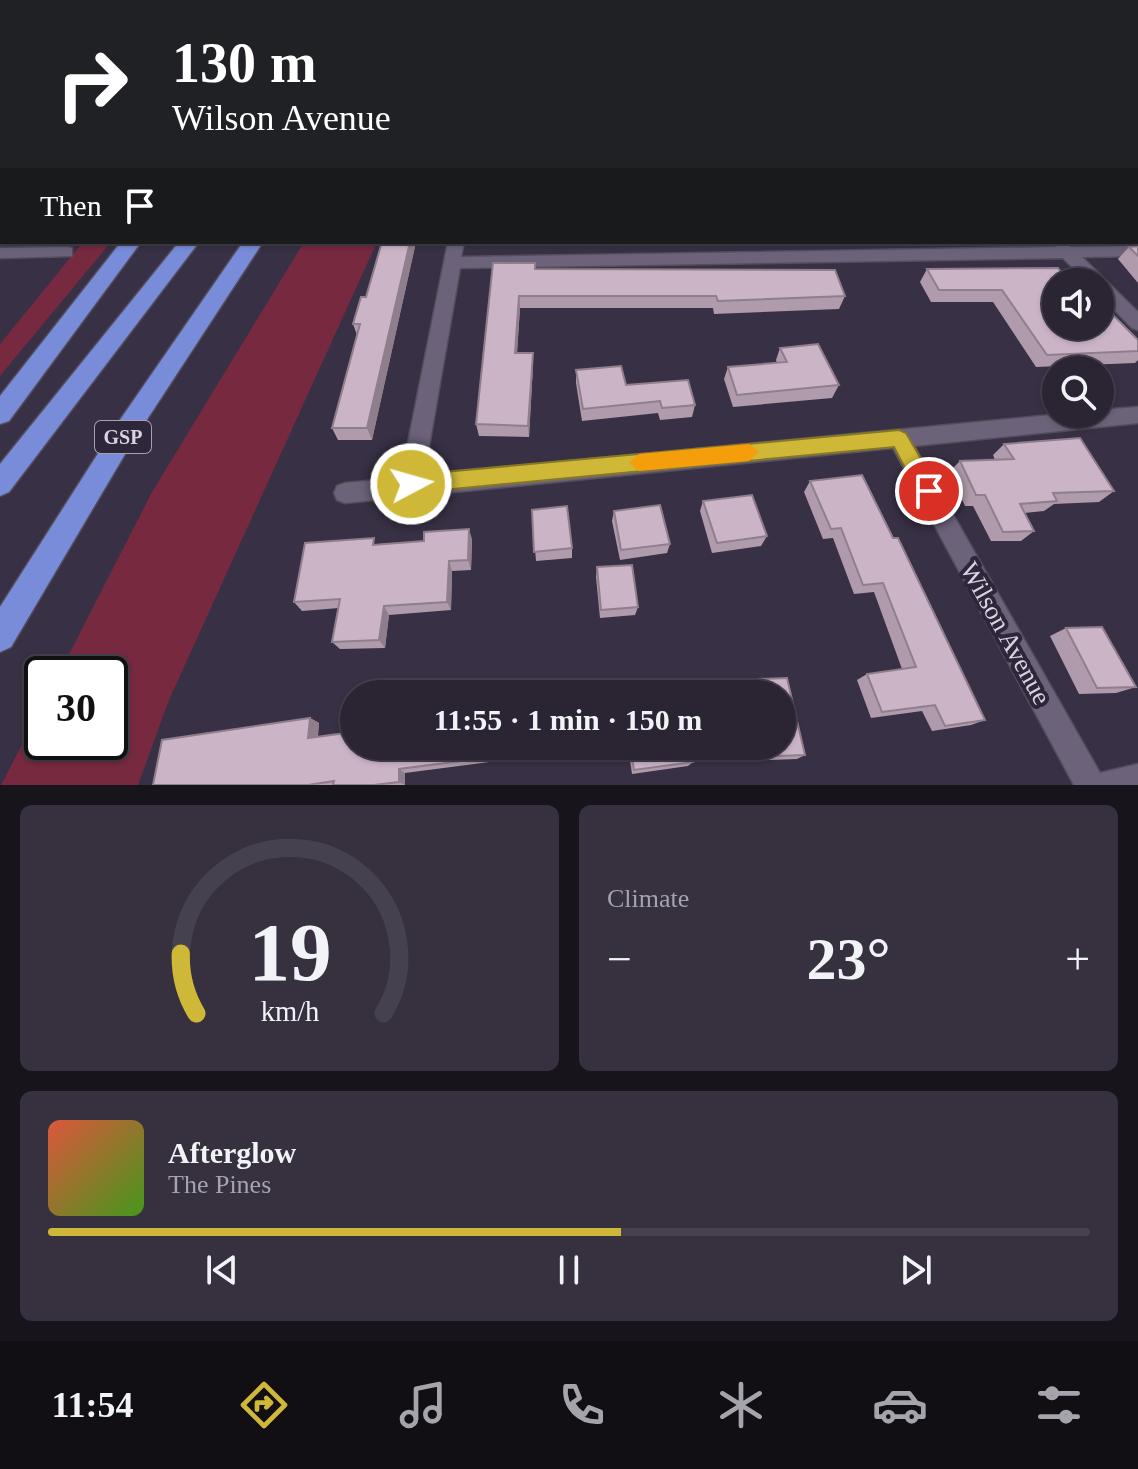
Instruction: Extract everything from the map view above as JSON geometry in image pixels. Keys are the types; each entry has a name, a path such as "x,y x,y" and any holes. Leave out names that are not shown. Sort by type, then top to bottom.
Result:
{"highway":[{"path":"0,414 129,244"},
{"path":"0,484 187,244"},
{"name":"GSP","path":"0,636 122,437 252,244"}],"street":[{"path":"411,484 456,244"},
{"path":"452,263 1063,247 1138,251"},
{"path":"1063,247 1084,268"},
{"path":"0,253 66,252"},
{"path":"1114,298 1138,323"},
{"path":"345,493 411,484 1138,415"},
{"name":"Wilson Avenue","path":"899,438 1090,785"},
{"path":"1106,785 1138,779"}],"shaded area":[{"path":"81,244 109,244 0,376 0,344"},
{"path":"303,244 376,244 169,700 138,785 1,785 24,741 24,760 128,760 128,656 68,656 152,492"}],"building":[{"path":"381,244 410,244 367,428 332,428 360,324 353,324 361,297 366,297"},
{"path":"1138,246 1138,256 1129,247"},
{"path":"493,263 535,263 535,269 835,270 845,296 718,301 716,296 519,296 515,353 533,353 528,426 476,424"},
{"path":"1042,268 1042,340 1114,340 1114,316 1138,340 1138,351 1047,355 1002,290 939,290 927,269"},
{"path":"818,344 839,385 737,395 728,367 787,362 780,348"},
{"path":"621,366 626,385 688,380 695,405 662,408 660,401 583,409 576,370"},
{"path":"1080,438 1114,491 1053,493 1057,501 1020,504 1034,531 1003,532 985,495 976,495 960,461 1014,459 1004,444"},
{"path":"862,475 893,538 898,538 985,720 945,726 935,705 882,712 867,674 916,667 883,583 863,585 841,528 831,529 810,481"},
{"path":"752,495 767,536 717,543 703,501"},
{"path":"660,505 670,544 621,550 614,511"},
{"path":"567,506 572,548 534,552 532,510"},
{"path":"469,529 468,560 449,561 447,602 384,606 379,640 332,642 340,599 294,602 305,543 374,538 373,545 424,541 424,532"},
{"path":"632,565 638,607 601,610 597,567"},
{"path":"1102,627 1136,687 1097,688 1066,628"},
{"path":"787,678 787,680 732,680"},
{"path":"796,716 805,755 796,755"},
{"path":"310,718 308,738 340,734 340,760 469,760 399,769 399,782 374,785 333,785 334,781 308,785 153,785 162,740"},
{"path":"632,760 693,762 634,770"}],"slow traffic":[{"path":"639,463 749,452"}],"route":[{"path":"411,484 899,438 929,491"}]}
